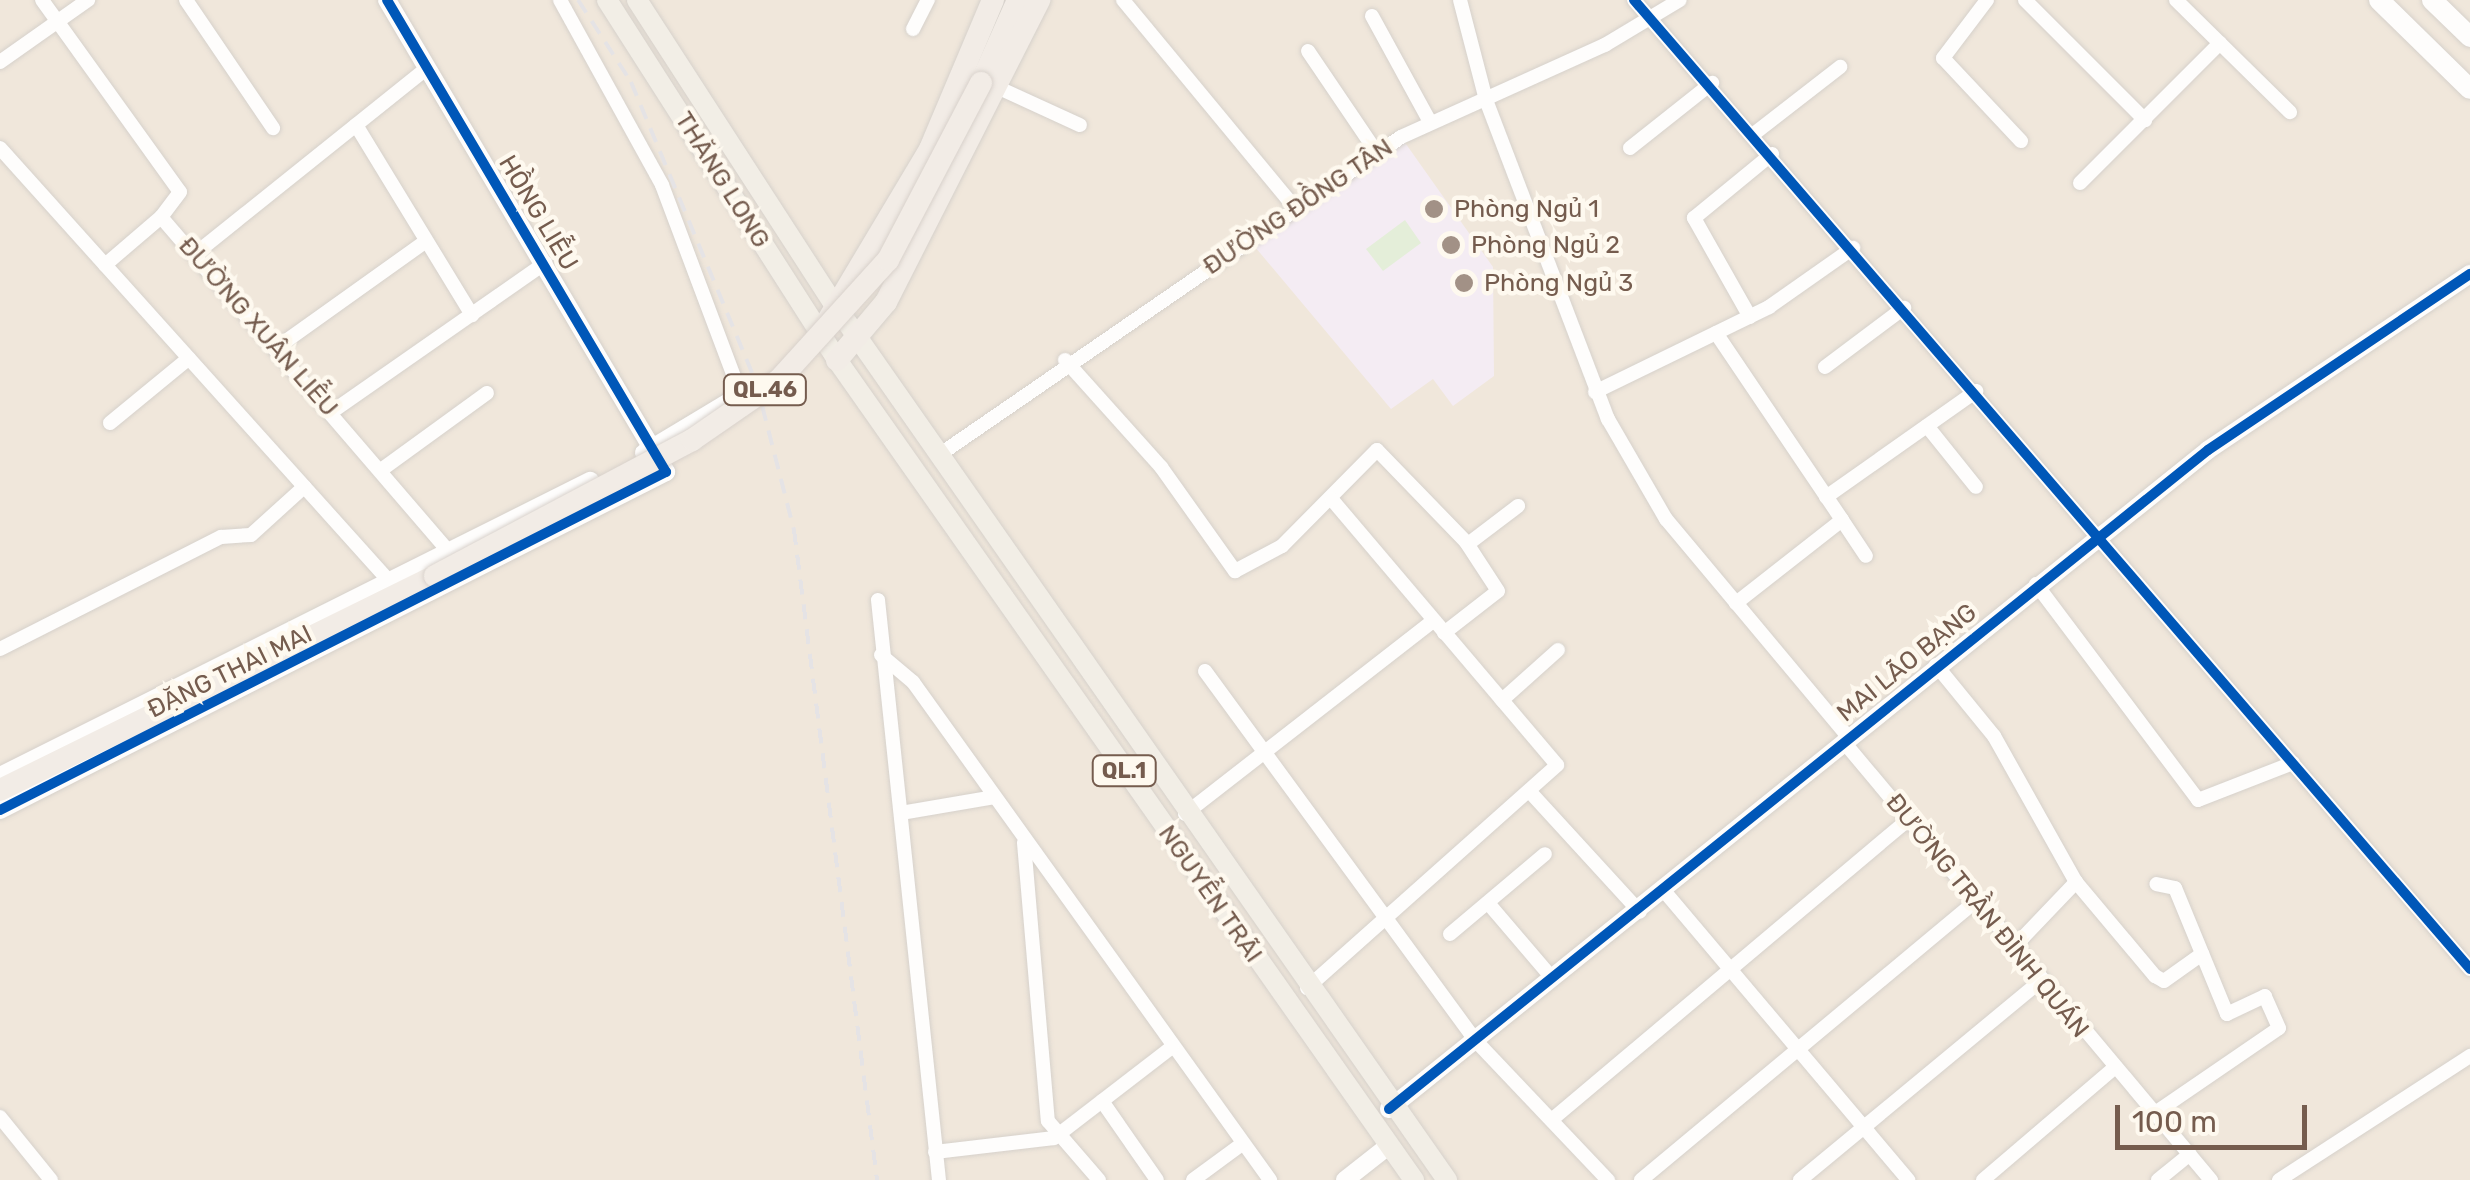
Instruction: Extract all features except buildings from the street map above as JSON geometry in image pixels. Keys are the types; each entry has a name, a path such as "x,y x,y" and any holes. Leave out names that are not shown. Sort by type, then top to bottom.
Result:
{"highway":[{"path":"820,334 832,301 912,184 993,0"},
{"name":"QL.46","path":"990,86 1018,0"},
{"path":"837,360 860,338 990,86 1040,0"},
{"name":"ĐẶNG THAI MAI","path":"0,790 435,576 638,470 779,380 888,260 990,86"}],"main road":[{"name":"THĂNG LONG","path":"607,0 837,360"},
{"name":"THĂNG LONG","path":"637,0 860,338"},
{"path":"2379,0 2470,89"},
{"path":"2432,0 2470,36"},
{"name":"NGUYỄN TRÃI","path":"860,338 1388,1109"},
{"name":"NGUYỄN TRÃI","path":"837,360 1387,1147 1414,1180"},
{"path":"1387,1147 1388,1109"},
{"name":"QL.1","path":"1388,1109 1447,1180"}],"street":[{"name":"ĐƯỜNG XUÂN LIỄU","path":"42,0 180,192 162,217 279,346 450,553"},
{"path":"0,62 88,0"},
{"path":"186,0 273,128"},
{"name":"HỒNG LIỄU","path":"387,0 655,447"},
{"path":"560,0 662,186 741,395 655,447"},
{"path":"913,29 928,0"},
{"path":"1123,0 1296,208"},
{"name":"ĐƯỜNG TRẦN ĐÌNH QUÁN","path":"1460,0 1486,100 1596,392 1656,504 1909,818 1972,904 2211,1180"},
{"path":"1634,0 1712,83 2470,969"},
{"name":"ĐƯỜNG ĐỒNG TÂN","path":"939,455 1065,360 1377,153 1430,122 1486,100 1652,19 1680,0"},
{"path":"1988,0 1942,58 2021,141"},
{"path":"2026,0 2146,120"},
{"path":"2176,0 2290,112"},
{"path":"1372,16 1430,122"},
{"path":"2080,183 2220,42"},
{"path":"1308,51 1377,153"},
{"path":"1755,133 1840,67"},
{"path":"195,254 427,68"},
{"path":"1630,148 1712,83"},
{"path":"990,86 1080,126"},
{"path":"356,124 472,314"},
{"path":"0,148 390,582"},
{"path":"1750,317 1694,218 1772,154"},
{"path":"105,265 162,217"},
{"path":"279,346 425,242"},
{"path":"1596,392 1750,317 1853,248"},
{"path":"333,412 545,262"},
{"name":"MAI LÃO BẠNG","path":"1388,1109 1665,892 1936,665 2036,584 2103,538 2208,450 2470,274"},
{"path":"1824,366 1904,308"},
{"path":"1716,332 1866,556"},
{"path":"110,423 189,358"},
{"path":"1065,360 1161,467 1234,571 1269,556 1383,450 1466,542 1498,591 1439,627 1264,751 1185,814"},
{"path":"1826,498 1976,391"},
{"path":"381,470 488,393"},
{"path":"1928,426 1976,487"},
{"name":"ĐẶNG THAI MAI","path":"0,776 655,447 662,476 591,516 0,810"},
{"path":"0,648 222,537 251,535 304,487"},
{"path":"577,488 591,516"},
{"path":"1306,989 1531,793 1557,762 1332,500"},
{"path":"1466,542 1518,506"},
{"path":"1736,603 1842,520"},
{"path":"2036,584 2198,800 2293,763"},
{"path":"878,600 938,1180"},
{"path":"1502,700 1558,650"},
{"path":"881,656 913,682 1024,844 1270,1180"},
{"path":"1936,665 1994,736 2076,882 2155,976 2164,981 2202,954"},
{"path":"1205,671 1474,1039 1555,1118 1608,1180"},
{"path":"1531,793 1640,912"},
{"path":"901,813 995,797"},
{"path":"1555,1118 1909,818"},
{"path":"1024,844 1054,1138 1099,1180"},
{"path":"1450,934 1546,854"},
{"path":"2012,949 2076,882"},
{"path":"2155,1113 2279,1028 2264,996 2228,1014 2175,888 2156,884"},
{"path":"1665,892 1794,1051 1908,1180"},
{"path":"1488,903 1553,979"},
{"path":"1641,1180 1972,904"},
{"path":"1800,1180 2038,984"},
{"path":"935,1152 1054,1138 1172,1048"},
{"path":"2280,1180 2470,1056"},
{"path":"1982,1180 2114,1068"},
{"path":"1102,1101 1157,1180"},
{"path":"0,1116 51,1180"},
{"path":"1194,1180 1242,1144"},
{"path":"1345,1180 1387,1147"},
{"path":"2158,1180 2190,1154"}],"shaded area":[{"path":"0,0 2470,0 2470,1180 0,1180"},
{"path":"1401,137 1493,267 1494,376 1453,406 1433,379 1391,409 1250,241"}],"green space":[{"path":"1405,220 1421,243 1383,271 1366,249"}],"railway":[{"path":"578,0 631,82 756,382 794,530 877,1180"}],"cycle path":[{"path":"0,810 666,472 387,0"},
{"path":"1634,0 2470,969"},
{"path":"1389,1109 2208,450 2470,274"}],"place":[{"name":"Phòng Ngủ 1","path":"1434,209"},
{"name":"Phòng Ngủ 2","path":"1451,245"},
{"name":"Phòng Ngủ 3","path":"1464,283"}]}
